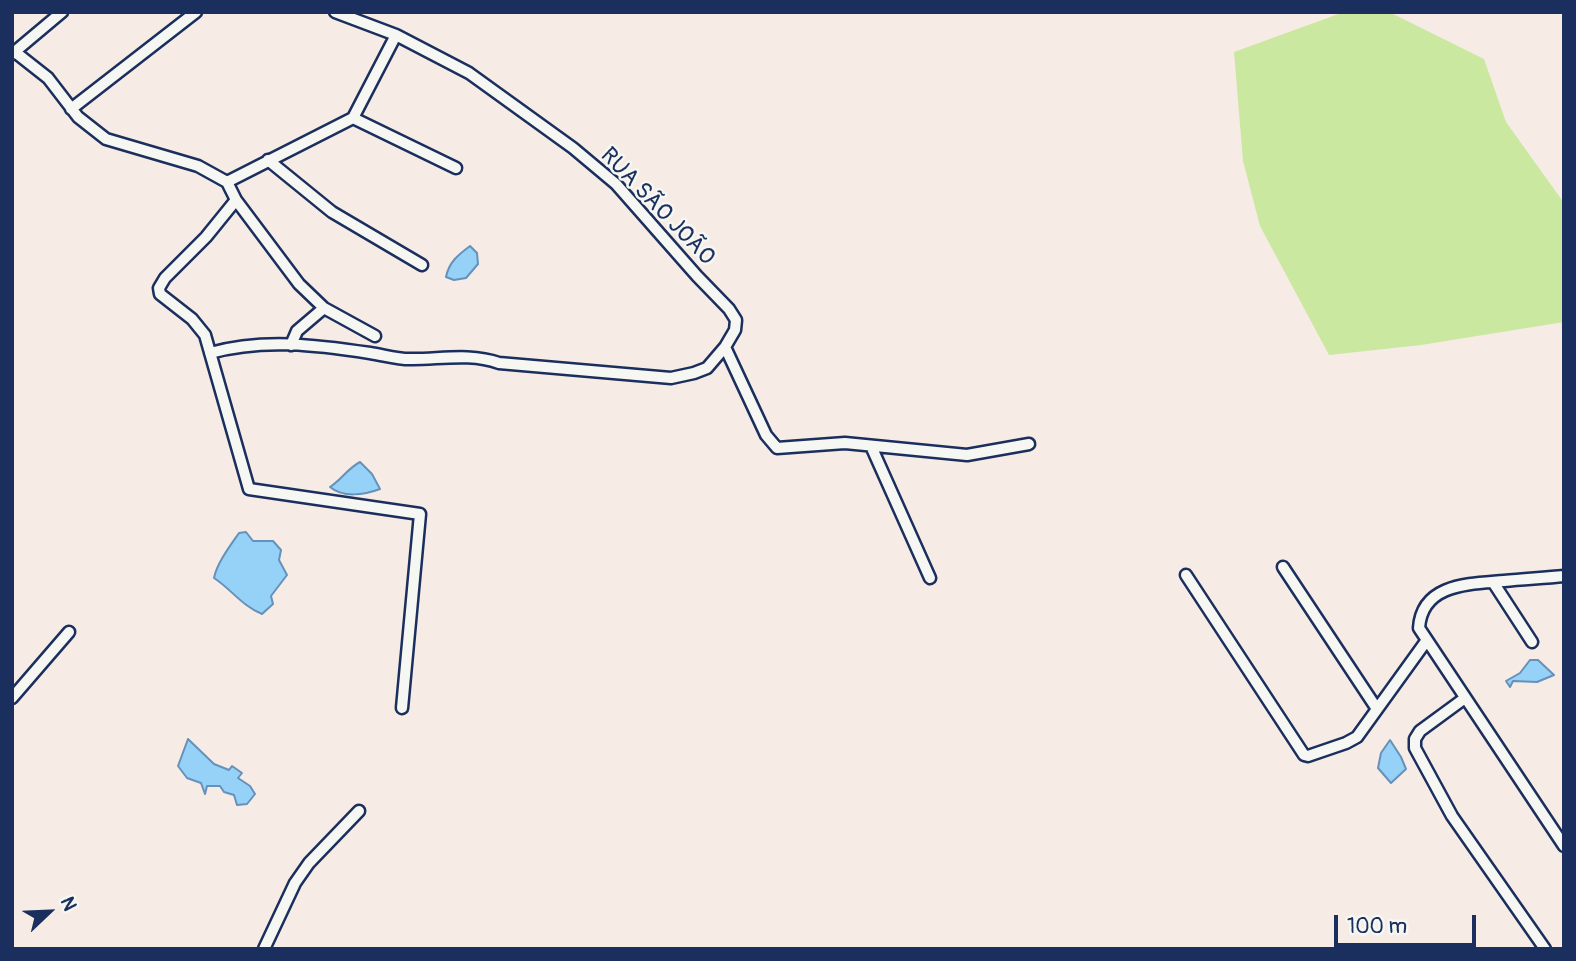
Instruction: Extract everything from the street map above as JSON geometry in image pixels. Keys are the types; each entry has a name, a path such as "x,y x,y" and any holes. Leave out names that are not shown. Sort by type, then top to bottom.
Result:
{"street":[{"path":"62,12 13,53 48,78 89,127 106,139 198,166 227,182 236,200 299,284 324,308 375,336"},
{"path":"71,108 196,12"},
{"name":"RUA SÃO JOÃO","path":"335,12 396,35 469,73 573,148 616,184 729,309 736,320 735,330 724,347"},
{"path":"227,182 353,118 396,35"},
{"path":"353,118 456,168"},
{"path":"268,160 332,212 422,265"},
{"path":"236,200 206,237 165,278 159,288 160,294 200,326 249,489 421,514 402,708"},
{"path":"291,345 297,331 324,308"},
{"path":"210,353 243,345 314,345 411,359 464,357 489,359 499,363 671,379 707,368 724,347 770,442 777,448 845,443 967,455 1028,444"},
{"path":"872,446 930,578"},
{"path":"1283,567 1377,709"},
{"path":"1186,575 1304,755 1308,756 1357,737 1427,640"},
{"path":"1564,576 1451,587 1434,598 1420,616 1419,628 1564,846"},
{"path":"1493,582 1532,642"},
{"path":"12,698 69,632"},
{"path":"1465,698 1420,731 1415,739 1415,748 1452,816 1545,949"},
{"path":"264,949 302,873 331,838 359,811"}],"green space":[{"path":"1344,12 1389,12 1484,59 1506,122 1564,203 1564,322 1421,345 1329,355 1260,226 1243,161 1234,52"}],"water":[{"path":"470,246 477,253 478,264 466,278 454,280 446,277 455,259"},
{"path":"360,462 372,474 380,489 354,494 341,493 330,487 352,468"},
{"path":"246,532 253,541 273,541 281,550 279,560 287,575 271,596 273,604 262,614 248,607 214,578 232,543 239,533"},
{"path":"1530,660 1538,660 1554,675 1537,682 1513,681 1510,687 1506,681 1520,673"},
{"path":"188,739 214,764 229,770 232,766 242,773 238,778 250,786 255,794 247,804 237,805 234,795 224,792 220,786 207,786 205,794 201,783 187,778 178,766"},
{"path":"1390,740 1406,769 1391,783 1378,768 1381,753"}]}
